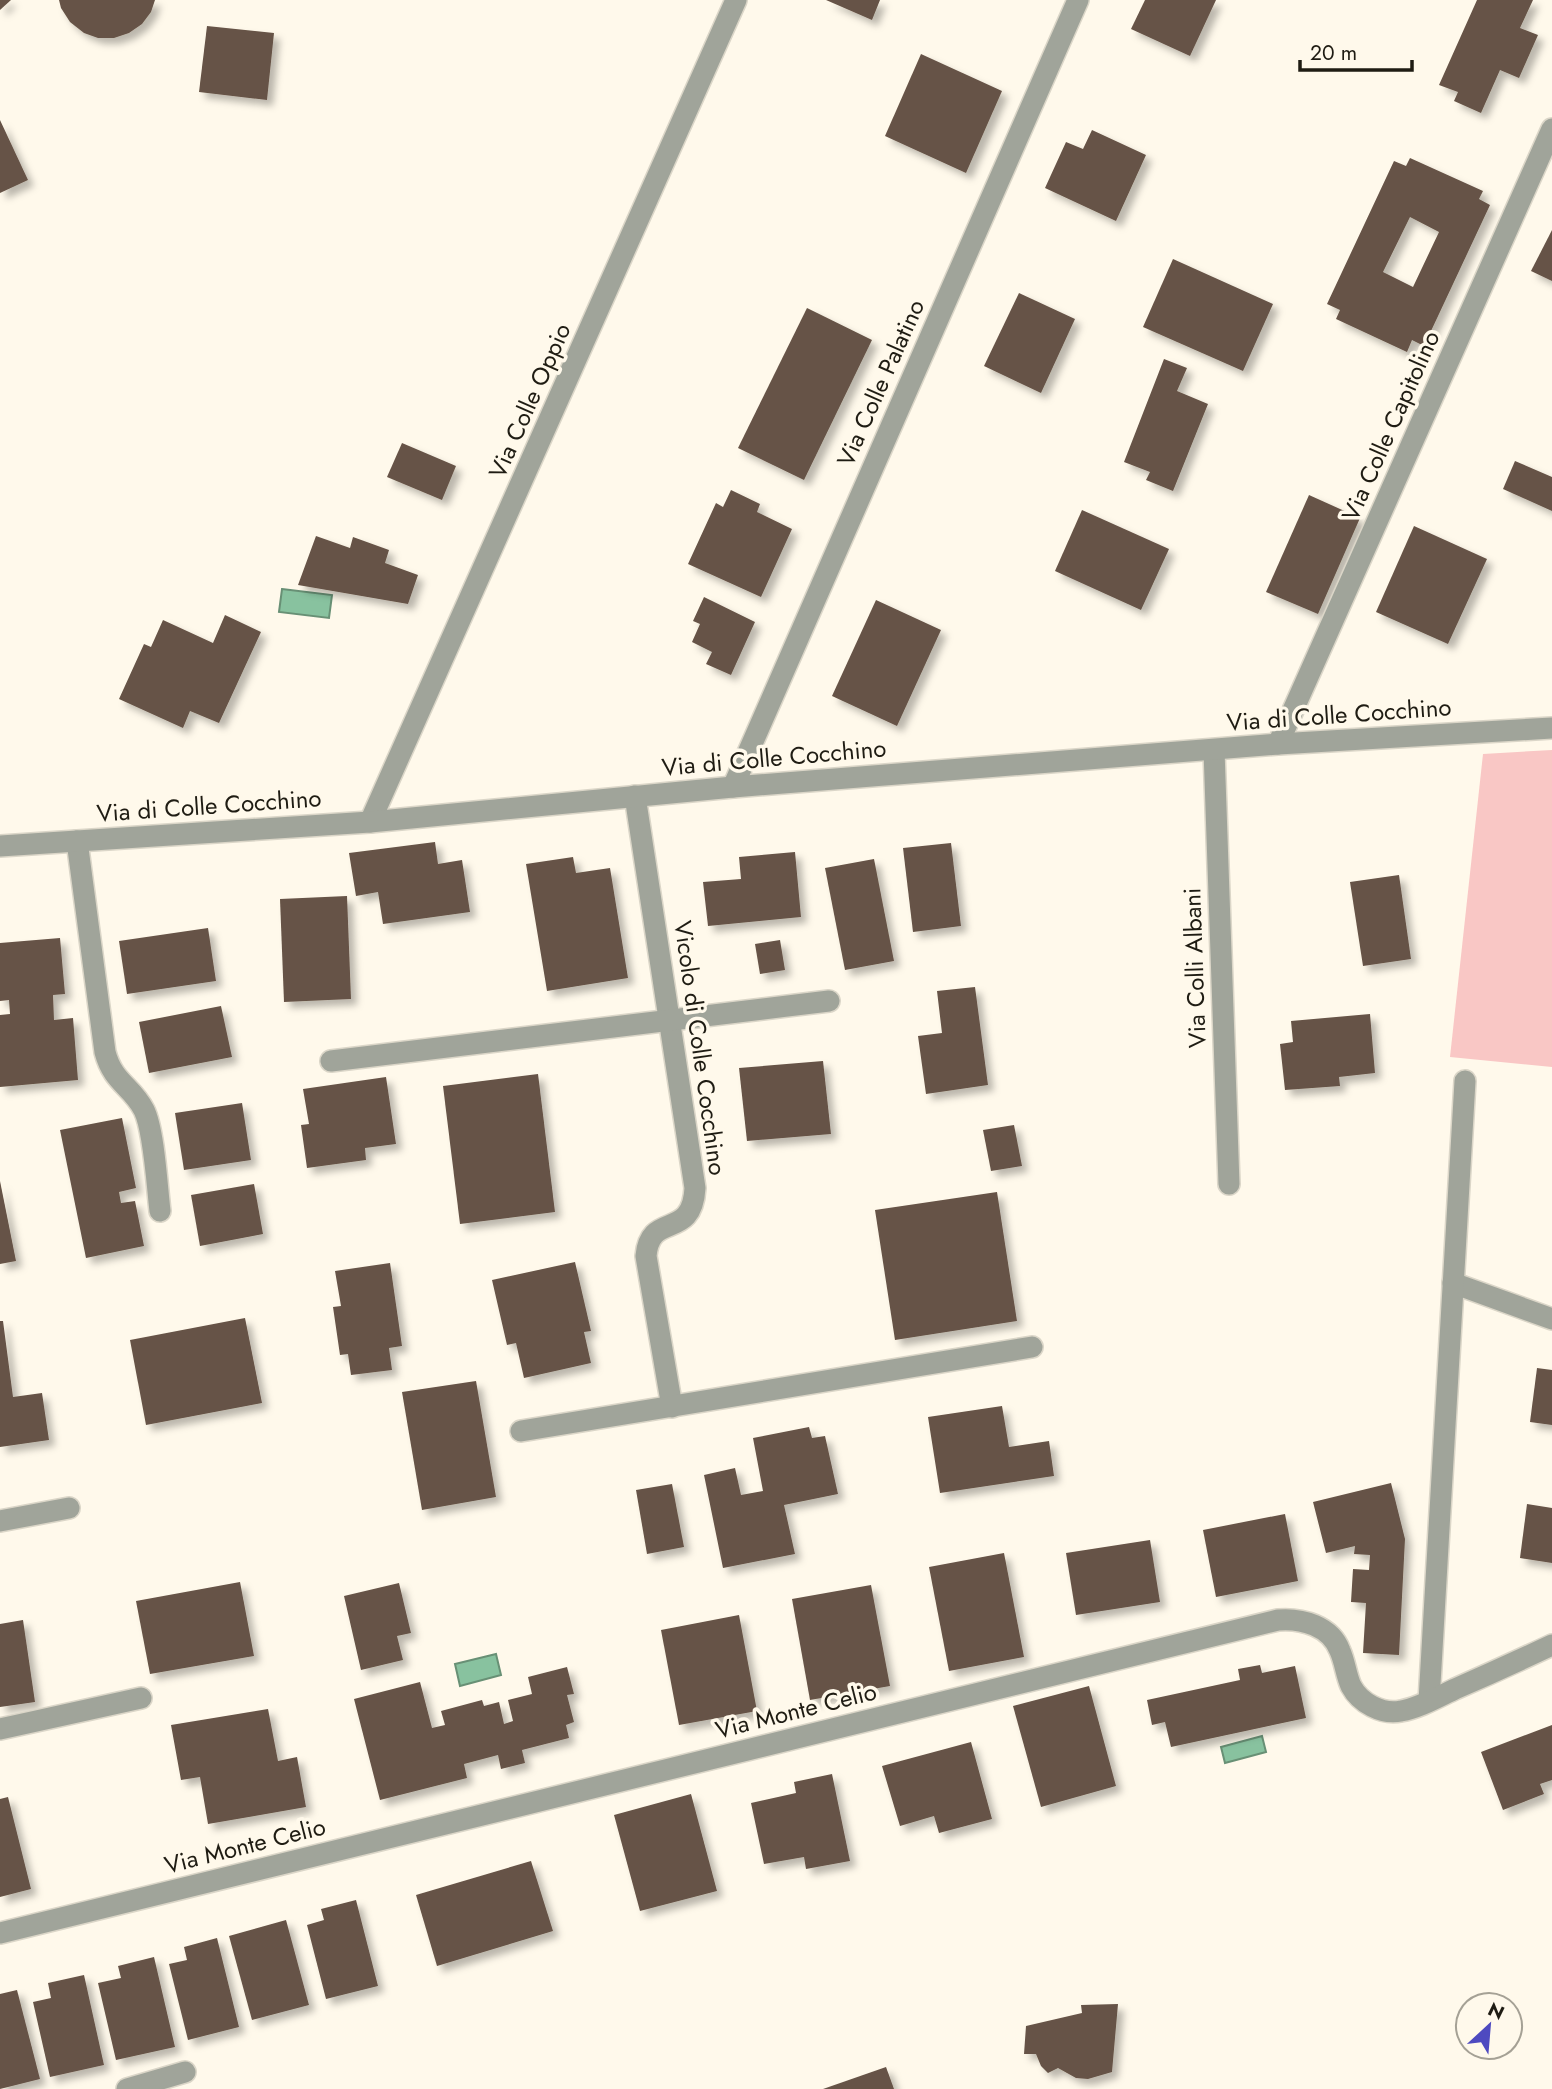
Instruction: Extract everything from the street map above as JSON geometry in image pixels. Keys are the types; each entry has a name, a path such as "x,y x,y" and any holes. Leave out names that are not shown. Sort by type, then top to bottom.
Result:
{"street":[{"name":"Via Colle Oppio","path":"370,822 736,0"},
{"name":"Via Colle Palatino","path":"733,788 1078,0"},
{"name":"Via Colle Capitolino","path":"1278,744 1552,130"},
{"name":"Via di Colle Cocchino","path":"0,846 370,822 635,796 1278,744 1552,728"},
{"name":"Via Colli Albani","path":"1214,750 1229,1184"},
{"name":"Vicolo di Colle Cocchino","path":"635,796 695,1188 694,1202 689,1214 681,1222 650,1236 646,1256 672,1407"},
{"path":"77,841 105,1052 117,1078 133,1094 146,1114 160,1211"},
{"path":"331,1061 829,1001"},
{"path":"1429,1701 1465,1081"},
{"path":"1453,1283 1552,1320"},
{"path":"521,1431 1032,1347"},
{"path":"0,1521 69,1508"},
{"name":"Via Monte Celio","path":"0,1933 1278,1620 1303,1620 1326,1631 1340,1649 1350,1685 1363,1700 1371,1707 1401,1711 1552,1645"},
{"path":"0,1729 141,1698"},
{"path":"127,2089 185,2072"}],"shaded area":[{"path":"282,589 332,595 329,618 279,612"},
{"path":"1552,750 1552,1067 1450,1057 1483,754"},
{"path":"496,1654 501,1675 460,1686 455,1664"},
{"path":"1262,1736 1266,1752 1225,1763 1221,1747"}],"building":[{"path":"0,0 11,0 0,10"},
{"path":"59,0 155,0 151,12 142,24 129,33 114,38 98,38 84,33 70,22"},
{"path":"826,0 880,0 872,20"},
{"path":"1145,0 1216,0 1190,56 1131,29"},
{"path":"1477,0 1533,0 1520,28 1538,35 1519,78 1500,70 1481,113 1454,101 1458,92 1439,85"},
{"path":"207,26 274,33 267,100 199,92"},
{"path":"921,54 1002,91 966,173 885,136"},
{"path":"0,120 28,180 0,193"},
{"path":"1092,130 1146,155 1116,221 1045,188 1066,142 1083,149"},
{"path":"1410,158 1483,191 1479,199 1490,205 1424,346 1412,340 1407,352 1336,319 1340,310 1327,304 1394,161 1406,166","holes":["1410,217 1439,232 1413,287 1383,272"]},
{"path":"1552,230 1552,281 1531,271"},
{"path":"1173,259 1273,304 1243,371 1143,327"},
{"path":"1019,293 1075,319 1041,393 984,366"},
{"path":"807,308 872,340 804,480 738,448"},
{"path":"1164,359 1187,368 1177,391 1208,404 1173,491 1146,480 1150,472 1124,462"},
{"path":"402,443 456,466 442,500 387,477"},
{"path":"1515,461 1552,477 1552,511 1503,489"},
{"path":"731,490 760,504 757,512 792,529 761,597 688,564 716,503 723,507"},
{"path":"1309,495 1360,518 1318,614 1266,592"},
{"path":"1082,510 1169,549 1141,610 1055,571"},
{"path":"1414,526 1487,559 1448,644 1376,612"},
{"path":"316,536 350,548 353,537 389,550 385,563 418,575 408,604 298,585"},
{"path":"704,597 755,622 731,675 706,664 712,652 692,642 700,624 693,621"},
{"path":"876,600 941,630 897,726 832,696"},
{"path":"225,615 261,632 219,723 190,711 183,728 119,699 144,644 151,647 163,620 213,643"},
{"path":"435,842 438,864 462,860 470,912 383,924 378,892 356,896 349,853"},
{"path":"951,843 961,926 913,932 903,848"},
{"path":"795,852 801,917 708,926 703,882 741,879 739,857"},
{"path":"573,857 576,873 610,868 628,978 547,991 526,864"},
{"path":"874,859 894,961 845,970 825,868"},
{"path":"1399,875 1411,959 1363,966 1350,882"},
{"path":"347,896 351,999 284,1002 280,899"},
{"path":"208,928 216,981 127,994 119,941"},
{"path":"60,938 65,994 53,995 54,1020 73,1018 78,1080 0,1087 0,1015 10,1014 9,1000 0,1001 0,943"},
{"path":"780,940 785,970 760,974 755,944"},
{"path":"975,987 988,1085 926,1094 918,1036 942,1033 937,991"},
{"path":"221,1006 232,1057 149,1073 139,1022"},
{"path":"1370,1014 1375,1073 1339,1077 1340,1086 1285,1090 1280,1044 1293,1042 1291,1021"},
{"path":"823,1061 831,1134 747,1141 739,1068"},
{"path":"538,1074 555,1212 460,1224 443,1086"},
{"path":"386,1077 396,1144 365,1148 366,1160 307,1168 301,1125 309,1124 303,1089"},
{"path":"242,1103 251,1160 184,1170 175,1113"},
{"path":"122,1118 136,1188 119,1192 121,1203 135,1201 144,1246 86,1258 60,1130"},
{"path":"1014,1125 1022,1166 991,1171 983,1130"},
{"path":"0,1181 16,1261 0,1264"},
{"path":"254,1184 263,1234 200,1246 191,1195"},
{"path":"997,1192 1017,1321 895,1340 875,1210"},
{"path":"575,1262 591,1331 584,1332 591,1363 524,1378 516,1343 507,1345 492,1280"},
{"path":"390,1263 402,1346 389,1348 392,1370 351,1375 348,1354 340,1355 333,1307 341,1306 335,1271"},
{"path":"245,1318 262,1403 146,1425 130,1340"},
{"path":"0,1321 3,1321 13,1397 42,1393 49,1440 0,1447"},
{"path":"1537,1368 1552,1370 1552,1425 1530,1422"},
{"path":"476,1381 496,1497 422,1510 402,1392"},
{"path":"1002,1406 1009,1447 1049,1441 1054,1476 940,1493 928,1417"},
{"path":"809,1427 812,1438 825,1436 838,1494 784,1505 795,1554 723,1568 704,1475 735,1468 741,1495 763,1491 753,1438"},
{"path":"1391,1483 1405,1539 1399,1655 1363,1653 1366,1603 1351,1602 1353,1569 1369,1570 1370,1555 1354,1554 1355,1546 1326,1553 1313,1502"},
{"path":"672,1484 684,1547 647,1554 636,1490"},
{"path":"1527,1504 1552,1508 1552,1563 1520,1558"},
{"path":"1285,1514 1298,1581 1216,1597 1203,1530"},
{"path":"1150,1540 1160,1602 1076,1615 1066,1553"},
{"path":"1004,1553 1024,1657 949,1671 929,1567"},
{"path":"240,1582 254,1656 150,1674 136,1601"},
{"path":"399,1583 411,1633 397,1636 403,1660 361,1670 344,1596"},
{"path":"871,1585 890,1686 810,1700 792,1599"},
{"path":"739,1615 757,1711 679,1725 661,1630"},
{"path":"23,1620 35,1702 0,1707 0,1624"},
{"path":"1260,1665 1262,1673 1295,1666 1306,1718 1171,1747 1165,1722 1152,1725 1147,1700 1240,1680 1238,1669"},
{"path":"567,1667 574,1694 567,1695 574,1722 566,1725 569,1738 522,1750 525,1763 501,1769 498,1755 464,1764 467,1778 380,1800 354,1699 420,1682 432,1728 445,1725 441,1711 482,1700 484,1706 499,1702 504,1724 513,1721 508,1700 532,1694 528,1677"},
{"path":"1089,1686 1116,1786 1041,1807 1013,1706"},
{"path":"268,1709 278,1761 297,1757 306,1807 208,1824 200,1777 181,1780 171,1725"},
{"path":"1552,1725 1552,1780 1540,1784 1544,1794 1503,1810 1481,1752"},
{"path":"971,1742 992,1819 939,1833 934,1816 900,1826 882,1766"},
{"path":"832,1774 850,1861 806,1869 804,1857 764,1864 751,1803 796,1793 794,1782"},
{"path":"691,1794 717,1891 640,1911 614,1815"},
{"path":"8,1797 31,1889 0,1897 0,1799"},
{"path":"531,1861 553,1931 437,1966 416,1895"},
{"path":"356,1900 378,1986 326,1999 307,1925 324,1920 321,1909"},
{"path":"286,1920 309,2005 252,2020 229,1936"},
{"path":"217,1938 239,2027 188,2040 169,1964 187,1960 184,1947"},
{"path":"154,1957 175,2047 116,2060 98,1983 121,1978 118,1966"},
{"path":"84,1975 104,2065 50,2077 33,2002 51,1998 48,1983"},
{"path":"17,1990 40,2079 0,2089 0,1994"},
{"path":"1118,2004 1112,2072 1088,2079 1076,2078 1058,2068 1048,2073 1041,2066 1036,2054 1024,2054 1026,2026 1082,2013 1081,2005"},
{"path":"886,2067 894,2089 823,2089"}]}
